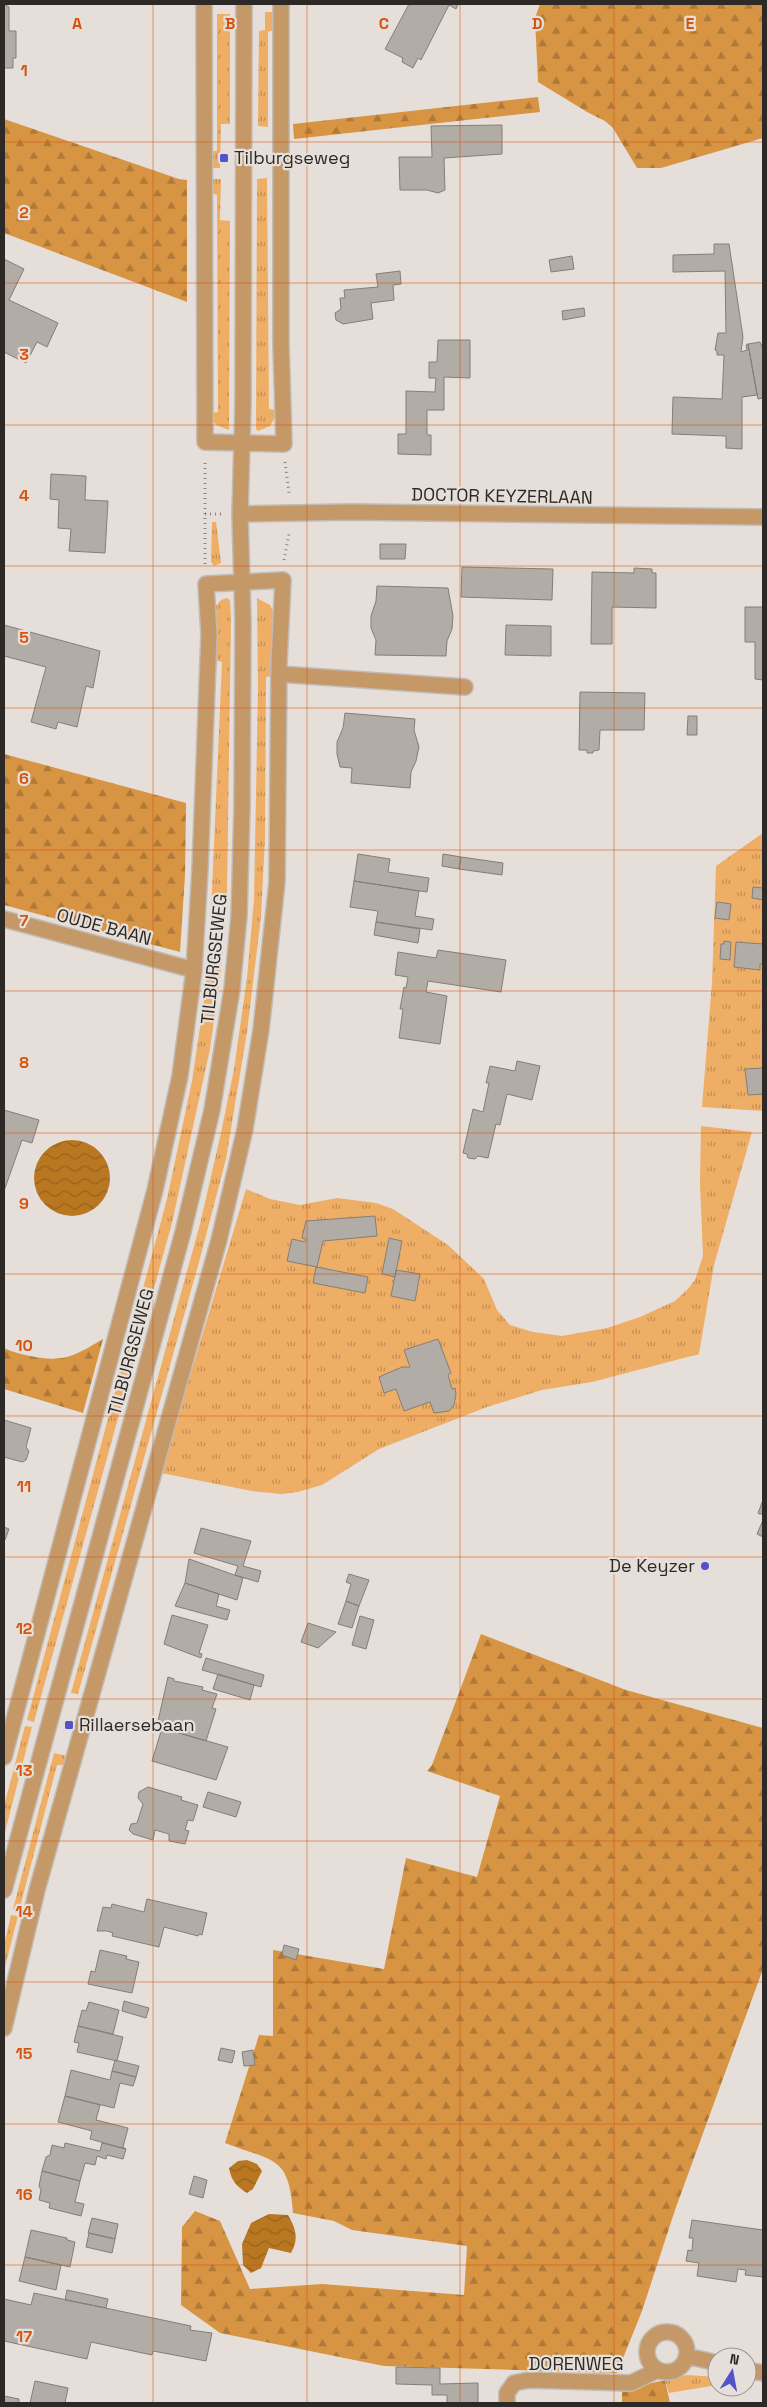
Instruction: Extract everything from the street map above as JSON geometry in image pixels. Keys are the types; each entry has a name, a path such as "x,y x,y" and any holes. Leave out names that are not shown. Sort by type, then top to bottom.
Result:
{"street":[{"path":"204,4 205,442 284,444 281,344 281,4"},
{"name":"TILBURGSEWEG","path":"4,1890 183,1232 221,1062 232,989 239,916 242,798 242,581 240,514 244,4"},
{"name":"DOCTOR KEYZERLAAN","path":"240,514 350,512 763,517"},
{"path":"4,2028 37,1890 219,1240 245,1128 261,1030 276,900 279,674 283,580 206,584"},
{"name":"TILBURGSEWEG","path":"4,1757 166,1145 180,1076 194,970 207,703 209,635 206,584"},
{"path":"279,674 465,688"},
{"name":"OUDE BAAN","path":"4,919 194,970"},
{"name":"DORENWEG","path":"661,2332 677,2334 687,2347 687,2356 683,2364 676,2370 667,2372 658,2370 650,2363 647,2354 648,2344 654,2336 661,2332"},
{"path":"687,2356 707,2361"},
{"name":"DORENWEG","path":"506,2403 507,2393 514,2383 530,2380 631,2384 658,2370"}],"path":[{"path":"205,442 206,584"}],"green space":[{"path":"540,4 763,4 763,138 661,168 637,168 613,128 605,121 538,82 535,18"},
{"path":"265,12 274,12 274,30 268,32 268,127 258,126 259,31 265,30"},
{"path":"217,14 230,14 230,124 221,124 220,168 210,168 211,151 217,151"},
{"path":"538,97 540,112 294,139 293,124"},
{"path":"4,119 179,179 187,180 187,302 4,233"},
{"path":"267,178 269,409 276,410 275,417 270,426 258,431 256,429 257,179"},
{"path":"210,179 221,179 220,220 230,221 229,430 216,425 211,417 211,413 218,412 217,195 211,193"},
{"path":"212,522 216,522 221,563 214,566 211,562"},
{"path":"227,598 230,600 231,619 227,892 221,969 210,1049 172,1223 34,1722 27,1720 167,1199 192,1081 205,994 210,936 222,662 215,660 214,608 221,600"},
{"path":"257,598 270,605 274,612 272,676 266,677 265,838 261,917 247,1032 226,1159 78,1694 71,1693 200,1224 234,1069 247,978 254,899 258,688"},
{"path":"4,754 186,803 185,875 180,952 4,905"},
{"path":"763,833 763,1111 702,1107 712,983 716,866"},
{"path":"701,1126 752,1132 714,1265 699,1354 592,1382 542,1390 487,1407 379,1449 322,1485 298,1492 281,1494 252,1491 161,1473 246,1189 270,1199 300,1205 337,1198 376,1203 393,1209 448,1245 484,1279 497,1310 510,1325 533,1332 562,1336 607,1328 640,1317 675,1301 695,1280 703,1256 700,1184"},
{"path":"103,1339 83,1413 4,1389 4,1348 30,1356 52,1359 76,1354"},
{"path":"481,1634 626,1690 763,1728 763,1969 675,2210 642,2311 617,2373 384,2366 220,2333 181,2305 182,2227 195,2211 220,2221 250,2289 322,2284 464,2295 467,2246 352,2230 334,2221 293,2213 287,2180 276,2163 225,2143 259,2035 273,2036 273,1950 384,1969 406,1858 477,1877 500,1796 427,1771 432,1765"},
{"path":"25,1726 32,1727 4,1836 4,1806"},
{"path":"54,1753 67,1756 64,1765 57,1765 19,1911 13,1909"},
{"path":"11,1915 18,1916 4,1971 4,1945"},
{"path":"687,2375 707,2376 707,2387 669,2393 665,2380"},
{"path":"665,2380 670,2403 622,2403 622,2390"}],"water":[{"path":"72,1140 86,1143 99,1151 107,1164 110,1178 107,1192 99,1205 86,1213 72,1216 58,1213 45,1205 37,1192 34,1178 37,1164 45,1151 58,1143"},
{"path":"247,2160 257,2164 262,2171 253,2189 247,2193 235,2182 229,2168 238,2161"},
{"path":"269,2214 288,2215 295,2229 295,2243 291,2253 269,2248 261,2268 251,2273 243,2265 242,2244 251,2223"}],"building":[{"path":"4,4 9,7 9,31 16,31 16,58 13,58 13,68 4,68"},
{"path":"409,4 458,4 456,9 449,5 421,60 418,58 413,68 402,62 403,58 385,49"},
{"path":"502,125 502,154 444,158 445,190 438,193 427,190 400,190 399,157 432,157 431,126"},
{"path":"714,244 729,244 743,337 741,352 747,350 746,345 748,344 757,395 742,397 742,449 726,448 726,436 672,434 673,397 722,399 724,355 717,355 715,350 718,333 726,333 725,271 673,272 673,255 714,254"},
{"path":"572,256 574,269 551,272 549,260"},
{"path":"4,259 24,269 9,300 58,323 47,347 37,342 26,363 4,352"},
{"path":"400,271 401,284 393,285 394,300 371,303 373,319 343,324 336,320 335,313 341,309 340,298 345,298 344,290 378,287 376,274"},
{"path":"584,308 585,316 563,320 562,311"},
{"path":"438,340 470,340 470,378 444,377 444,410 427,410 427,435 431,435 431,455 398,454 398,434 406,434 406,391 435,392 436,378 429,378 429,362 437,362"},
{"path":"760,342 763,349 763,398 758,399 748,344"},
{"path":"51,474 86,476 85,500 108,501 105,553 69,551 71,529 58,528 59,500 50,499"},
{"path":"380,544 406,544 405,559 380,559"},
{"path":"462,567 553,569 552,600 461,597"},
{"path":"634,568 652,569 652,573 656,573 656,608 612,607 612,644 591,644 592,572 634,573"},
{"path":"377,586 448,588 453,616 452,629 447,641 446,656 375,655 376,640 371,628 371,616 376,601"},
{"path":"745,607 763,607 763,680 755,679 755,642 745,642"},
{"path":"4,625 100,651 93,688 86,686 77,727 58,722 56,729 31,722 46,667 4,656"},
{"path":"506,625 551,626 551,656 505,655"},
{"path":"580,692 645,693 644,730 600,730 599,750 587,753 587,750 579,750"},
{"path":"345,713 415,719 414,730 419,747 411,772 410,788 351,783 352,768 340,767 337,754 337,742 343,728"},
{"path":"688,716 697,716 697,735 687,735"},
{"path":"358,854 390,859 388,872 429,878 427,892 354,881"},
{"path":"443,854 461,857 459,869 442,866"},
{"path":"461,857 503,863 502,875 459,869"},
{"path":"354,881 419,891 415,916 434,919 432,930 376,922 378,911 350,907"},
{"path":"753,887 763,888 763,900 752,898"},
{"path":"717,902 731,904 729,920 715,918"},
{"path":"376,922 420,929 418,943 374,935"},
{"path":"724,941 731,942 730,960 720,959 721,944 724,944"},
{"path":"736,942 763,944 763,964 760,964 760,970 734,967"},
{"path":"438,950 506,960 501,992 428,981 426,992 447,996 440,1044 399,1038 403,1009 400,1009 408,977 395,975 398,952 436,958"},
{"path":"517,1061 540,1066 532,1100 507,1094 500,1125 496,1124 488,1158 478,1156 475,1159 468,1158 467,1154 463,1153 473,1109 483,1112 489,1083 486,1083 490,1066 515,1071"},
{"path":"763,1068 763,1094 748,1095 745,1069"},
{"path":"4,1110 39,1120 32,1143 22,1140 4,1191"},
{"path":"375,1216 377,1236 323,1241 317,1267 287,1261 292,1239 305,1242 306,1239 302,1238 306,1221"},
{"path":"389,1238 402,1241 395,1277 382,1274"},
{"path":"316,1267 368,1277 365,1293 313,1283"},
{"path":"396,1270 420,1274 415,1301 391,1296"},
{"path":"438,1339 451,1373 448,1375 452,1389 455,1388 454,1405 449,1411 434,1413 430,1402 404,1411 396,1389 384,1393 379,1377 402,1367 410,1367 404,1350"},
{"path":"4,1420 31,1428 26,1447 29,1451 26,1460 22,1462 4,1457"},
{"path":"763,1500 763,1514 759,1514 758,1513"},
{"path":"763,1520 763,1537 757,1534"},
{"path":"4,1527 9,1529 5,1540 4,1539"},
{"path":"201,1528 251,1541 243,1566 261,1571 258,1582 235,1575 238,1566 194,1553"},
{"path":"189,1559 243,1578 237,1600 185,1583"},
{"path":"349,1574 369,1580 359,1606 346,1601 351,1584 346,1582"},
{"path":"185,1583 219,1594 216,1606 230,1610 227,1620 175,1606"},
{"path":"346,1601 359,1606 352,1628 338,1624"},
{"path":"172,1615 208,1625 199,1653 202,1654 201,1658 164,1644"},
{"path":"360,1616 374,1620 366,1649 352,1645"},
{"path":"308,1623 336,1632 318,1648 301,1642"},
{"path":"206,1658 264,1675 261,1687 202,1670"},
{"path":"218,1674 254,1685 250,1700 213,1689"},
{"path":"168,1677 174,1679 174,1681 203,1687 202,1690 217,1694 212,1708 216,1709 206,1741 162,1728 163,1722 158,1721"},
{"path":"162,1728 228,1747 216,1780 152,1761"},
{"path":"148,1787 182,1797 181,1800 198,1805 193,1821 188,1820 185,1830 189,1831 185,1844 169,1841 169,1834 155,1830 153,1840 133,1834 129,1830 131,1824 137,1823 143,1804 138,1798 139,1792"},
{"path":"208,1792 241,1802 236,1817 203,1807"},
{"path":"147,1899 207,1913 202,1935 199,1934 198,1936 164,1927 159,1947 112,1936 113,1933 107,1931 97,1931 103,1907 111,1908 112,1904 144,1912"},
{"path":"284,1945 299,1949 296,1960 282,1955"},
{"path":"100,1950 127,1956 126,1959 139,1962 132,1993 88,1984 91,1971 95,1972"},
{"path":"124,2001 149,2008 146,2018 122,2011"},
{"path":"89,2002 119,2010 113,2034 78,2026 82,2010 86,2011"},
{"path":"78,2026 123,2037 117,2061 77,2052 79,2043 74,2042"},
{"path":"221,2048 235,2051 232,2063 218,2060"},
{"path":"253,2050 255,2065 244,2066 242,2052"},
{"path":"115,2060 139,2066 136,2077 112,2071"},
{"path":"71,2070 110,2080 112,2071 136,2077 133,2086 120,2083 114,2108 65,2096"},
{"path":"65,2096 100,2105 96,2120 128,2128 123,2147 126,2149 90,2139 92,2131 58,2122"},
{"path":"65,2143 100,2151 102,2143 126,2149 123,2159 107,2155 106,2159 97,2156 95,2165 85,2163 80,2181 42,2171 46,2157 50,2155 52,2145 64,2148"},
{"path":"42,2171 80,2181 75,2202 84,2204 81,2216 49,2208 50,2203 39,2200"},
{"path":"194,2176 207,2180 203,2198 189,2194"},
{"path":"92,2218 118,2224 115,2239 88,2233"},
{"path":"692,2220 763,2230 763,2277 745,2275 746,2270 738,2269 736,2282 697,2276 699,2263 686,2261 688,2250 692,2251 693,2238 689,2238"},
{"path":"31,2230 67,2238 67,2240 75,2242 70,2267 25,2257"},
{"path":"89,2233 115,2239 112,2253 86,2247"},
{"path":"25,2257 61,2265 56,2290 19,2281"},
{"path":"67,2290 108,2299 106,2308 65,2300"},
{"path":"34,2293 191,2326 190,2330 212,2333 206,2361 153,2351 152,2355 91,2342 87,2359 4,2341 4,2299 31,2305"},
{"path":"396,2367 440,2368 440,2384 478,2383 478,2403 447,2403 447,2395 432,2395 432,2385 396,2384"},
{"path":"35,2381 68,2388 65,2403 30,2403"},
{"path":"4,2396 19,2399 19,2403 4,2403"}],"place":[{"name":"Tilburgseweg","path":"224,158"},
{"name":"De Keyzer","path":"705,1566"},
{"name":"Rillaersebaan","path":"69,1725"}]}
